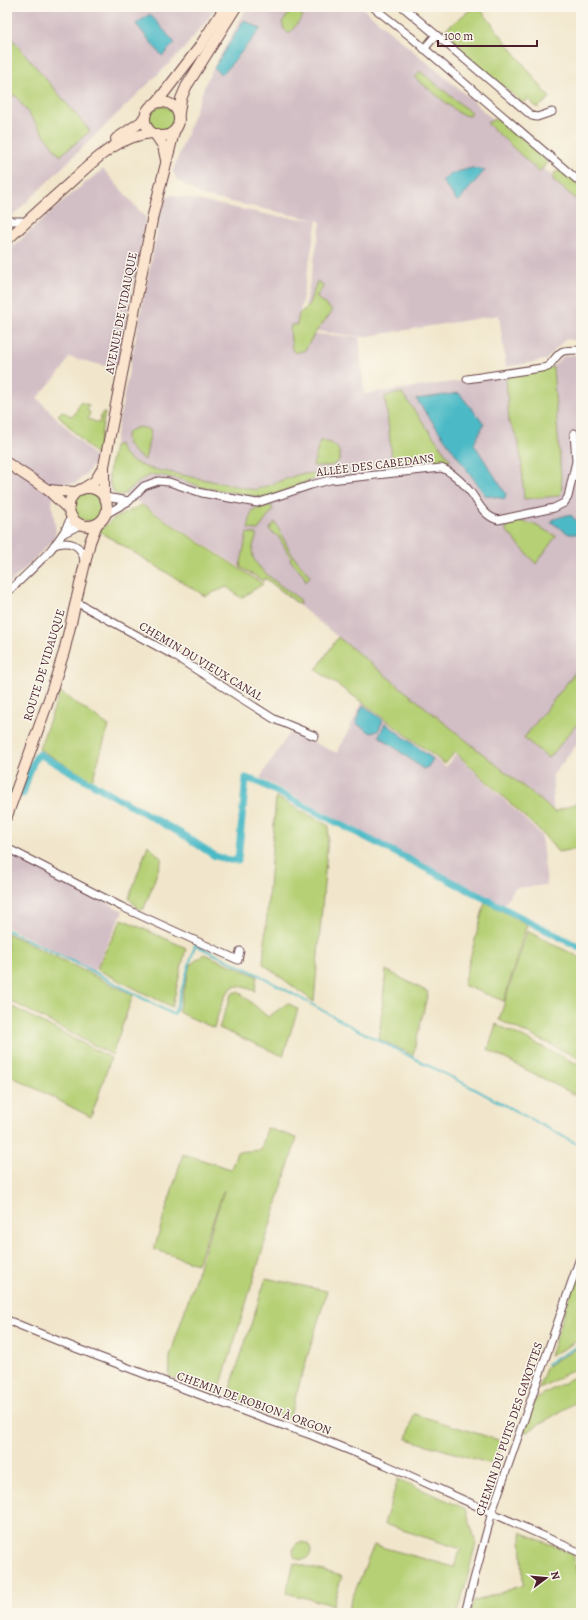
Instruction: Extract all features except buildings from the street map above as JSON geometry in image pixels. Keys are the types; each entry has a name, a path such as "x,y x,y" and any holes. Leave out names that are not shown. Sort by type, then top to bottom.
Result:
{"street":[{"path":"7,235 100,152 121,135 141,122 149,108 157,102 198,49 225,7"},
{"path":"7,240 107,151 120,142 133,136 154,134 165,136 174,132 179,123 181,99 186,87 236,7"},
{"path":"373,7 581,183"},
{"path":"403,7 532,116 537,118 552,112"},
{"path":"579,7 581,16"},
{"path":"424,49 436,35"},
{"path":"157,102 164,101 170,103 179,113"},
{"path":"145,116 145,122 154,134"},
{"name":"AVENUE DE VIDAUQUE","path":"104,497 104,466 153,215 174,132"},
{"name":"AVENUE DE VIDAUQUE","path":"154,134 163,146 166,166"},
{"path":"7,218 12,221 22,221"},
{"path":"7,218 7,232"},
{"path":"466,379 548,367 557,354 564,350 581,350"},
{"name":"ALLÉE DES CABEDANS","path":"129,501 144,486 158,481 169,482 202,493 257,503 330,480 441,468 449,471 472,494 481,509 498,520 554,508 564,503 568,497 576,461 574,433"},
{"path":"7,463 48,490 70,513 75,521 82,525 88,526 97,524 106,514 129,501"},
{"name":"AVENUE DE VIDAUQUE","path":"84,488 95,481 104,466"},
{"path":"48,490 75,492 84,488 92,488 99,491 104,497 107,505 106,514"},
{"path":"7,593 64,533 70,513 70,500 75,492"},
{"path":"104,497 129,501"},
{"name":"ROUTE DE VIDAUQUE","path":"7,816 49,699 64,652 90,542 97,524"},
{"path":"64,533 82,525"},
{"path":"82,525 90,542"},
{"path":"54,545 61,542 75,544 82,553 85,565"},
{"name":"CHEMIN DU VIEUX CANAL","path":"76,602 173,655 274,719 315,736"},
{"path":"7,848 122,907 238,960 240,951"},
{"name":"CHEMIN DU PUITS DES GAVOTTES","path":"465,1613 492,1512 581,1255"},
{"name":"CHEMIN DE ROBION À ORGON","path":"7,1320 247,1413 322,1439 386,1465 581,1553"}],"shaded area":[{"path":"7,7 217,7 183,50 7,221"},
{"path":"247,7 361,7 473,101 581,204 581,341 565,339 546,360 506,367 499,315 363,337 301,329 321,222 317,220 296,333 359,337 364,394 550,369 563,356 581,354 581,739 553,775 553,810 266,579 263,582 142,504 124,495 118,497 110,490 107,480 164,198 172,195 274,216 316,220 203,196 177,180 173,171 206,82"},
{"path":"103,169 146,218 117,369 69,357 62,370 37,398 97,459 87,473 76,483 55,484 52,504 56,532 53,540 7,586 7,252 69,196"},
{"path":"362,703 446,767 456,754 541,835 547,885 515,888 503,906 260,778 290,732 337,753"},
{"path":"7,851 123,911 94,971 7,927"}],"green space":[{"path":"474,7 481,10 550,98 537,108 529,99 523,103 443,36 443,31"},
{"path":"294,8 303,16 289,34 284,29 282,22"},
{"path":"7,33 90,131 60,156 15,95 8,98 7,96"},
{"path":"420,71 472,113 468,116 460,114 415,78"},
{"path":"162,106 171,110 175,119 171,128 162,132 153,128 149,119 153,110"},
{"path":"495,119 503,122 546,159 547,163 539,172 487,123"},
{"path":"559,171 563,172 581,187 581,203 554,181 554,173"},
{"path":"317,281 324,286 316,297 332,310 332,312 315,333 305,350 296,353 292,350 291,325 297,325 299,314 308,306"},
{"path":"553,367 562,491 558,496 524,499 519,449 514,430 509,423 506,376"},
{"path":"402,393 451,461 393,468 385,396"},
{"path":"80,402 89,405 87,410 90,412 88,419 99,423 102,413 105,413 97,456 58,415 62,411 71,416 75,414"},
{"path":"140,427 151,431 145,460 130,447 126,438 127,433"},
{"path":"320,440 337,447 340,454 338,462 328,466 313,466"},
{"path":"119,444 126,456 134,462 148,468 255,490 300,474 324,473 319,477 266,498 201,487 183,480 160,475 152,475 144,478 123,495 118,496 113,491 109,479 109,473 114,446"},
{"path":"88,493 98,497 102,507 98,517 88,521 78,517 74,507 78,497"},
{"path":"142,505 263,584 241,598 227,587 205,596 99,531 113,519"},
{"path":"271,505 273,510 258,530 248,529 252,510"},
{"path":"522,520 522,522 533,524 556,536 536,564 505,529 507,528 505,523"},
{"path":"275,522 291,553 310,576 306,582 303,574 290,560 291,558 278,536 269,530"},
{"path":"247,533 257,534 252,551 253,556 260,568 299,599 300,605 265,578 263,581 240,567"},
{"path":"338,637 555,812 581,801 581,848 558,852 542,833 455,752 445,764 362,702 316,670"},
{"path":"581,665 581,719 548,758 524,738"},
{"path":"60,692 109,726 92,781 39,749"},
{"path":"276,797 329,826 314,1002 263,964"},
{"path":"148,845 162,859 144,909 139,910 129,898"},
{"path":"485,902 527,924 504,1001 463,985"},
{"path":"122,919 186,948 172,1007 96,969"},
{"path":"527,931 581,958 581,1059 499,1020"},
{"path":"7,933 133,995 112,1055 7,999"},
{"path":"204,954 257,976 255,991 238,986 233,987 230,990 221,1006 214,1028 178,1012 190,965"},
{"path":"386,970 428,992 413,1055 379,1039"},
{"path":"234,992 239,992 268,1017 288,1003 298,1009 283,1056 219,1028 231,995"},
{"path":"7,1004 111,1058 91,1117 7,1074"},
{"path":"496,1024 581,1066 581,1098 488,1050"},
{"path":"267,1128 297,1138 219,1391 169,1377 170,1356 224,1190 197,1264 154,1249 183,1154 231,1169 237,1152 261,1150"},
{"path":"581,1262 581,1339 550,1356"},
{"path":"266,1278 327,1291 289,1419 228,1395"},
{"path":"581,1346 581,1366 538,1389 547,1366"},
{"path":"581,1373 581,1399 527,1432 523,1431 535,1399"},
{"path":"414,1414 502,1441 495,1465 407,1439"},
{"path":"398,1479 466,1509 476,1543 458,1613 346,1613 374,1545 454,1567 461,1549 384,1524"},
{"path":"521,1532 573,1554 581,1596 581,1613 470,1613 473,1602 523,1585"},
{"path":"302,1542 308,1545 311,1551 308,1557 302,1560 296,1557 293,1551 296,1545"},
{"path":"294,1563 342,1576 333,1605 286,1593"}],"water":[{"path":"150,14 175,43 162,56 136,24"},
{"path":"244,20 261,29 222,75 214,68"},
{"path":"472,168 485,170 458,202 442,181 449,174"},
{"path":"459,393 484,424 474,444 506,494 505,499 485,495 416,399"},
{"path":"567,515 572,516 575,520 581,519 581,534 569,534 551,522 554,519"},
{"path":"363,705 383,720 378,731 371,733 357,724 356,721"},
{"path":"385,723 433,759 428,767 423,769 379,736"}],"waterway":[{"path":"7,793 23,794 32,766 39,754 182,834 215,856 229,860 238,860 246,778 258,782 581,948"},
{"path":"7,930 84,967 174,1015 195,945 259,975 354,1028 465,1084 581,1146"},
{"path":"547,1364 581,1344"}]}
